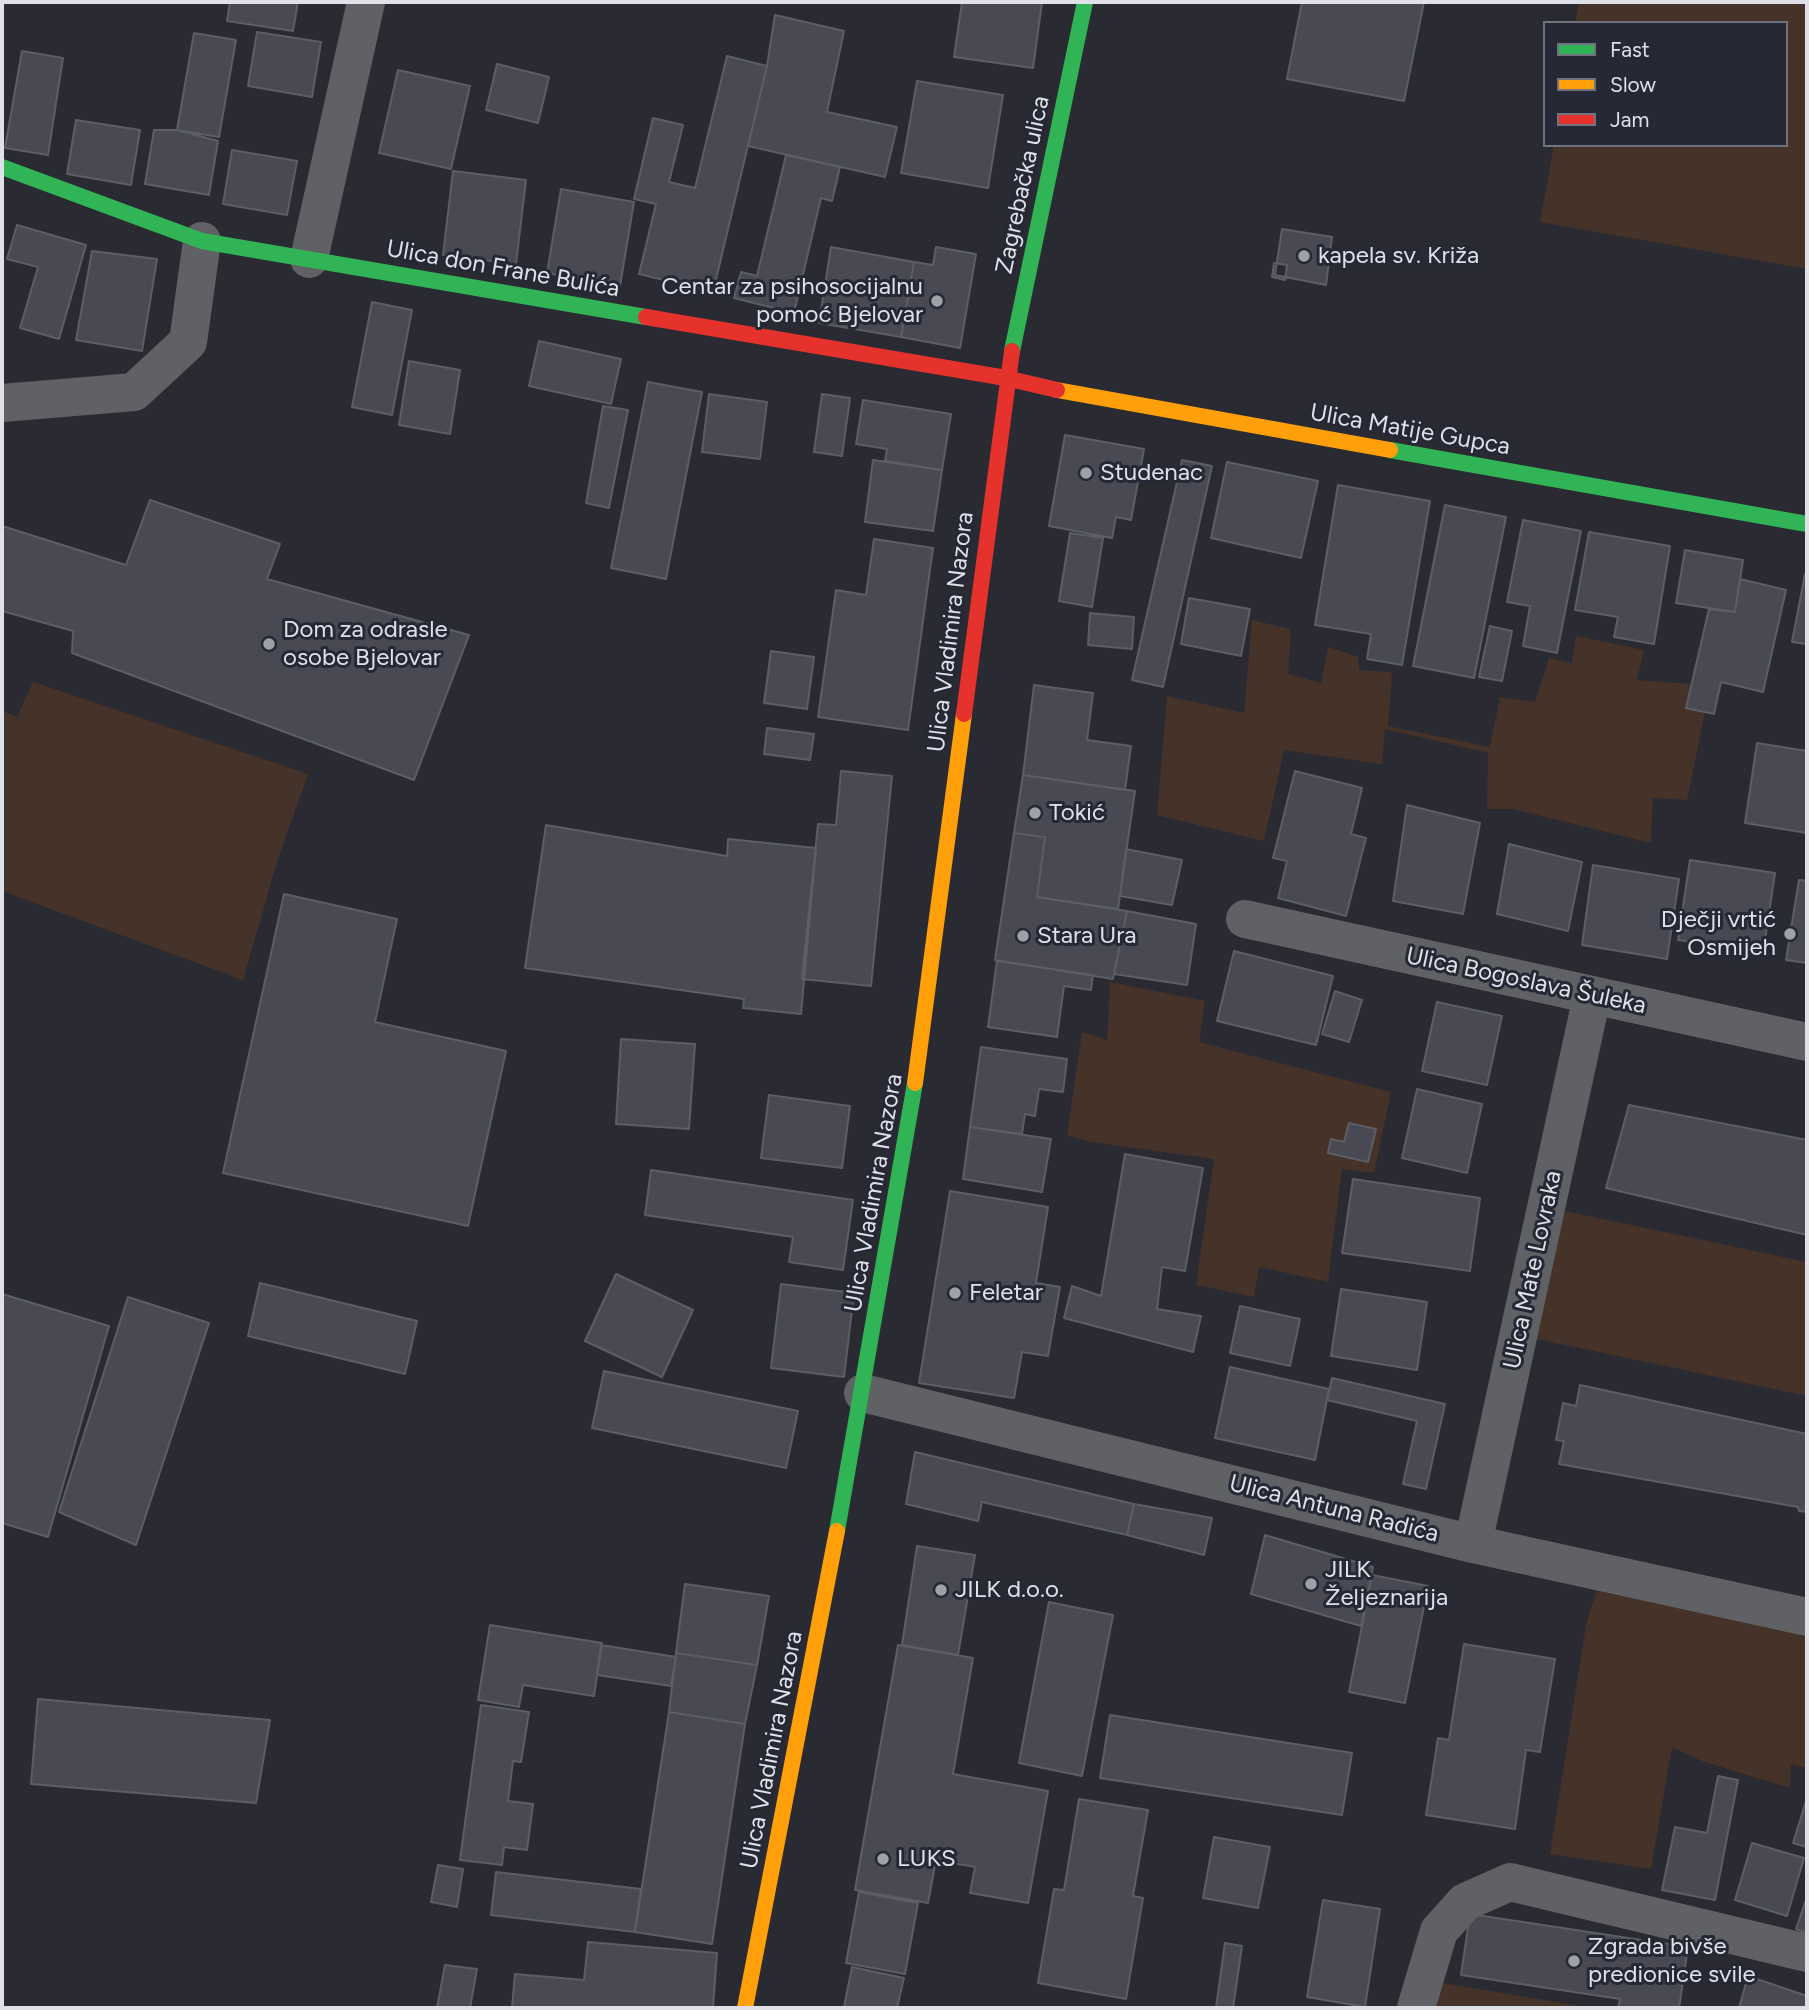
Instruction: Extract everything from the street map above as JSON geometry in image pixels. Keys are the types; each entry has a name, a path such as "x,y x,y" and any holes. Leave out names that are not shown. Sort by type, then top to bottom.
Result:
{"main road":[{"name":"Zagrebačka ulica","path":"1006,379 1085,2"},
{"name":"Ulica don Frane Bulića","path":"2,167 202,241 1006,379"},
{"name":"Ulica Matije Gupca","path":"1006,379 1065,392 1807,524"},
{"name":"Ulica Vladimira Nazora","path":"745,2008 863,1393 923,1039 1006,379"}],"street":[{"path":"309,259 366,2"},
{"path":"2,403 134,392 188,342 202,241"},
{"name":"Ulica Bogoslava Šuleka","path":"1245,919 1807,1042"},
{"name":"Ulica Mate Lovraka","path":"1473,1544 1592,996"},
{"name":"Ulica Antuna Radića","path":"863,1393 1473,1544 1807,1617"},
{"path":"1416,2008 1439,1931 1465,1902 1510,1882 1807,1953"}],"shaded area":[{"path":"1579,2 1807,2 1807,269 1540,222 1554,147 1788,147 1788,21 1575,21"},
{"path":"1252,620 1291,629 1288,674 1321,683 1328,647 1358,657 1359,670 1392,672 1388,726 1490,747 1500,697 1535,702 1549,658 1572,663 1576,636 1644,650 1637,680 1691,684 1686,708 1705,712 1687,800 1653,798 1651,843 1513,809 1487,809 1488,753 1385,729 1382,764 1284,750 1264,841 1157,815 1167,696 1244,713"},
{"path":"33,682 308,774 277,862 243,980 2,891 2,711 17,717"},
{"path":"1110,982 1205,1001 1199,1042 1391,1092 1374,1173 1342,1169 1328,1282 1259,1267 1254,1297 1196,1285 1214,1159 1091,1142 1067,1135 1082,1032 1107,1040"},
{"path":"1546,1207 1807,1262 1807,1396 1518,1335"},
{"path":"1602,1572 1807,1617 1807,1768 1791,1764 1790,1788 1702,1761 1672,1747 1651,1869 1550,1854 1586,1625"},
{"path":"1425,1980 1592,2008 1416,2008"}],"building":[{"path":"230,2 298,2 293,31 227,21"},
{"path":"962,2 1042,2 1033,68 954,57"},
{"path":"1302,2 1424,2 1404,101 1287,79"},
{"path":"775,15 844,31 827,112 897,127 885,177 748,146 767,66"},
{"path":"257,32 321,42 312,97 248,86"},
{"path":"194,33 236,40 219,137 177,130"},
{"path":"22,51 63,58 48,155 5,148"},
{"path":"727,56 767,66 713,292 639,274 656,204 634,199 653,118 683,125 669,182 695,188"},
{"path":"497,64 549,77 538,123 486,110"},
{"path":"398,70 470,86 451,169 379,153"},
{"path":"917,81 1003,95 988,188 901,173"},
{"path":"76,120 140,130 131,185 67,174"},
{"path":"154,130 177,130 218,141 209,195 145,184"},
{"path":"232,150 297,161 287,215 223,204"},
{"path":"786,155 840,167 832,201 821,198 794,313 734,298 741,272 757,276"},
{"path":"453,171 526,180 516,264 443,255"},
{"path":"561,189 634,202 620,286 547,273"},
{"path":"17,225 86,245 59,339 20,328 38,267 7,259"},
{"name":"kapela sv. Križa","path":"1282,229 1332,237 1326,285 1275,275"},
{"path":"831,247 914,262 901,337 819,323"},
{"name":"Centar za psihosocijalnu pomoć Bjelovar","path":"936,247 976,254 960,348 901,337 914,262 933,265"},
{"path":"92,251 157,259 142,351 76,340"},
{"path":"1274,263 1287,265 1285,280 1272,277"},
{"path":"372,302 412,310 392,415 352,407"},
{"path":"539,341 621,359 611,404 529,386"},
{"path":"409,361 460,370 450,434 399,425"},
{"path":"648,382 702,392 666,579 611,568"},
{"path":"709,394 767,402 760,459 702,452"},
{"path":"822,394 850,398 842,456 814,452"},
{"path":"863,400 951,414 942,470 885,461 887,449 856,444"},
{"path":"603,406 628,410 609,508 586,503"},
{"path":"1065,435 1144,449 1131,520 1116,517 1112,538 1049,526"},
{"path":"873,460 942,470 933,531 865,522"},
{"path":"1182,460 1212,466 1163,687 1132,680"},
{"path":"1227,462 1318,481 1301,558 1211,538"},
{"path":"1338,485 1430,501 1402,665 1367,659 1371,634 1315,625"},
{"name":"Dom za odrasle osobe Bjelovar","path":"150,500 280,544 267,579 469,635 414,780 72,653 73,631 2,611 2,526 126,565"},
{"path":"1445,505 1506,517 1474,678 1413,666"},
{"path":"1523,520 1581,531 1557,653 1523,646 1530,606 1507,602"},
{"path":"1589,532 1670,546 1654,644 1614,637 1618,617 1575,610"},
{"path":"1070,533 1103,538 1092,607 1059,601"},
{"path":"874,539 933,548 908,730 818,717 836,590 866,595"},
{"path":"1685,550 1743,560 1735,612 1676,603"},
{"path":"1805,574 1807,575 1807,644 1792,642"},
{"path":"1740,579 1786,590 1763,692 1721,682 1714,714 1686,708 1709,609 1735,612"},
{"path":"1189,598 1250,609 1241,656 1181,644"},
{"path":"1090,613 1134,617 1132,649 1088,645"},
{"path":"1490,626 1512,631 1502,681 1479,677"},
{"path":"771,651 814,657 807,709 764,703"},
{"path":"1034,685 1093,693 1087,740 1131,746 1125,790 1023,775"},
{"path":"767,728 814,734 810,760 764,754"},
{"path":"1757,743 1807,751 1807,833 1745,823"},
{"path":"841,771 892,776 871,986 802,979 818,824 836,825"},
{"path":"1295,771 1362,788 1351,834 1366,838 1346,916 1278,898 1287,861 1273,858"},
{"path":"1023,775 1135,791 1118,909 1037,897 1045,837 1014,833"},
{"path":"1407,805 1480,823 1463,914 1393,901"},
{"path":"546,825 727,856 728,839 816,848 801,1014 743,1008 744,999 525,968"},
{"path":"1014,833 1045,837 1037,897 1127,911 1113,979 995,960"},
{"path":"1509,844 1582,862 1568,931 1497,914"},
{"path":"1126,849 1182,860 1172,905 1120,896"},
{"path":"1690,860 1775,873 1763,953 1678,940"},
{"path":"1593,865 1679,879 1667,959 1582,945"},
{"path":"1799,880 1807,881 1807,963 1786,960"},
{"path":"284,894 397,919 375,1022 506,1051 468,1226 223,1173"},
{"path":"1127,911 1196,924 1187,985 1114,974"},
{"path":"1234,951 1333,976 1316,1045 1217,1021"},
{"path":"997,961 1093,975 1091,990 1064,986 1057,1037 988,1027"},
{"path":"1335,991 1362,1000 1349,1042 1322,1034"},
{"path":"1437,1002 1502,1016 1487,1085 1422,1071"},
{"path":"621,1039 695,1044 689,1129 616,1124"},
{"path":"981,1047 1067,1059 1063,1092 1039,1089 1035,1116 1025,1114 1022,1134 970,1127"},
{"path":"1417,1089 1482,1104 1467,1173 1402,1158"},
{"path":"769,1095 850,1106 842,1168 761,1158"},
{"path":"1629,1105 1807,1140 1807,1235 1606,1188"},
{"path":"1349,1123 1376,1129 1368,1162 1328,1153 1331,1139 1344,1142"},
{"path":"970,1127 1051,1139 1042,1192 963,1179"},
{"path":"1125,1154 1203,1168 1185,1271 1162,1267 1157,1309 1201,1316 1193,1352 1064,1318 1072,1286 1101,1296"},
{"path":"651,1170 853,1200 843,1270 789,1262 793,1237 645,1215"},
{"path":"1353,1179 1480,1198 1470,1271 1342,1253"},
{"path":"950,1191 1048,1207 1036,1283 1060,1287 1048,1356 1022,1352 1014,1398 919,1383"},
{"path":"616,1274 693,1310 662,1377 585,1341"},
{"path":"260,1283 417,1321 405,1374 248,1336"},
{"path":"781,1284 854,1293 844,1377 771,1368"},
{"path":"1341,1289 1427,1302 1417,1370 1331,1356"},
{"path":"2,1294 109,1326 48,1537 2,1523"},
{"path":"128,1297 209,1323 136,1545 59,1512"},
{"path":"1240,1306 1300,1319 1290,1366 1230,1353"},
{"path":"1230,1367 1329,1389 1315,1460 1215,1438"},
{"path":"604,1371 798,1411 786,1468 592,1428"},
{"path":"1332,1378 1445,1404 1426,1489 1403,1484 1417,1421 1327,1400"},
{"path":"1580,1385 1807,1434 1807,1512 1799,1511 1798,1507 1559,1464 1564,1441 1556,1440 1563,1403 1576,1406"},
{"path":"915,1452 1134,1504 1127,1535 982,1502 978,1521 906,1504"},
{"path":"1134,1504 1212,1518 1204,1555 1127,1535"},
{"name":"JILK Željeznarija","path":"1265,1535 1373,1567 1361,1626 1251,1594"},
{"path":"917,1546 975,1555 958,1655 902,1645"},
{"path":"1372,1575 1428,1586 1405,1703 1349,1692"},
{"path":"685,1584 769,1596 757,1665 676,1653"},
{"path":"1049,1602 1113,1615 1082,1776 1019,1763"},
{"path":"490,1625 602,1643 594,1696 523,1685 519,1707 478,1700"},
{"path":"1464,1644 1555,1659 1540,1752 1526,1750 1515,1829 1426,1815 1438,1738 1449,1740"},
{"path":"601,1645 676,1657 671,1686 597,1675"},
{"path":"898,1645 973,1658 953,1774 1048,1791 1028,1903 970,1893 975,1867 936,1860 928,1903 855,1890"},
{"path":"676,1653 757,1665 745,1724 669,1712"},
{"path":"38,1699 270,1720 256,1803 31,1784"},
{"path":"481,1705 529,1712 521,1762 513,1761 508,1801 533,1804 527,1850 504,1847 502,1865 460,1860"},
{"path":"669,1712 745,1724 712,1944 635,1932"},
{"path":"1110,1715 1352,1753 1342,1815 1100,1778"},
{"path":"1718,1776 1738,1780 1715,1900 1662,1890 1675,1827 1707,1833"},
{"path":"1807,1798 1807,1847 1793,1843"},
{"path":"1079,1799 1148,1810 1133,1896 1143,1898 1126,1999 1038,1983 1054,1889 1064,1890"},
{"path":"1214,1837 1270,1847 1258,1908 1203,1898"},
{"path":"1752,1843 1804,1858 1787,1916 1735,1900"},
{"path":"438,1865 463,1869 457,1907 431,1902"},
{"path":"496,1872 641,1889 635,1932 491,1915"},
{"path":"859,1892 918,1903 905,1974 846,1963"},
{"path":"1807,1897 1807,1933 1796,1929"},
{"path":"1323,1900 1380,1909 1365,2007 1307,1997"},
{"name":"Zgrada bivše predionice svile","path":"1470,1914 1688,1947 1679,2008 1618,2008 1620,1999 1461,1975"},
{"path":"588,1942 717,1953 713,2008 512,2008 515,1974 584,1980"},
{"path":"1225,1943 1242,1946 1233,2008 1216,2008"},
{"path":"445,1965 477,1969 470,2008 437,2008"},
{"path":"852,1967 904,1978 897,2008 844,2007"},
{"path":"1748,1976 1807,1996 1807,2008 1739,2008"}],"traffic: fast":[{"path":"1012,351 1085,2"},
{"path":"2,167 202,241 646,317"},
{"path":"1390,450 1807,524"},
{"path":"837,1531 915,1083"}],"traffic: slow":[{"path":"1057,390 1390,450"},
{"path":"915,1083 964,714"},
{"path":"745,2008 837,1531"}],"traffic: jam":[{"path":"646,317 1006,378 1057,390"},
{"path":"964,714 1012,351"}],"place":[{"name":"kapela sv. Križa","path":"1304,256"},
{"name":"Centar za psihosocijalnu pomoć Bjelovar","path":"937,301"},
{"name":"Studenac","path":"1086,473"},
{"name":"Dom za odrasle osobe Bjelovar","path":"269,644"},
{"name":"Tokić","path":"1035,813"},
{"name":"Dječji vrtić Osmijeh","path":"1790,934"},
{"name":"Stara Ura","path":"1023,936"},
{"name":"Feletar","path":"955,1293"},
{"name":"JILK Željeznarija","path":"1311,1584"},
{"name":"JILK d.o.o.","path":"941,1590"},
{"name":"LUKS","path":"883,1859"},
{"name":"Zgrada bivše predionice svile","path":"1574,1961"}]}
